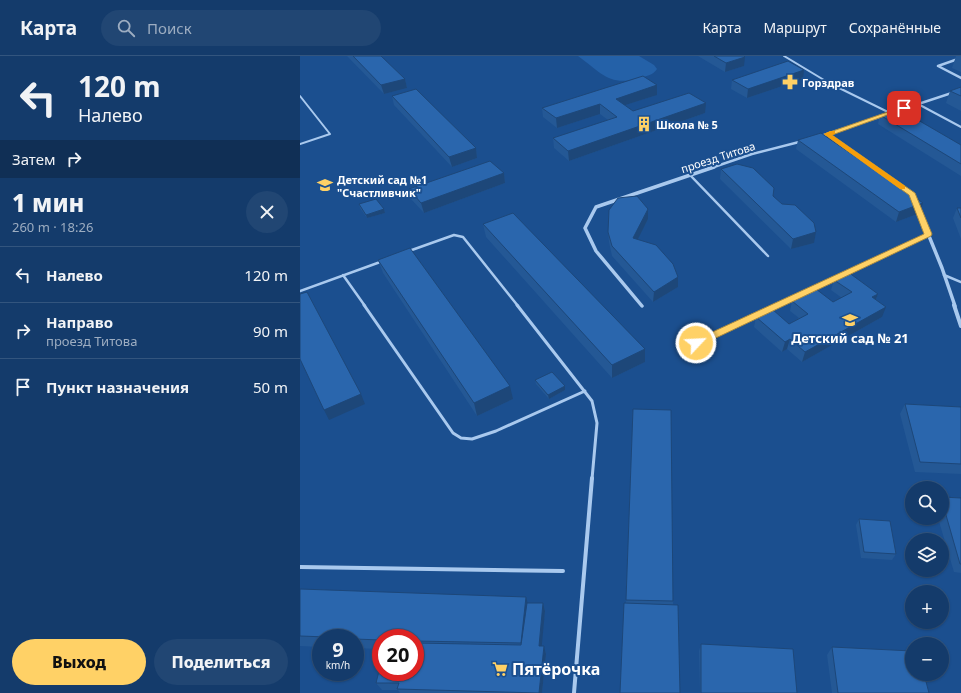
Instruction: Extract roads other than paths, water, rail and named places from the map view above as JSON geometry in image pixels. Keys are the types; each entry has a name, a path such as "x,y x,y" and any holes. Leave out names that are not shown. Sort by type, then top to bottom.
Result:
{"street":[{"path":"961,58 938,66 961,78"},
{"path":"820,136 961,90"},
{"path":"827,134 912,194 915,201"},
{"name":"проезд Титова","path":"642,306 596,251 585,228 596,207 752,154 805,140"},
{"path":"918,208 944,275 961,326"}],"lane":[{"path":"784,56 829,83 890,113"},
{"path":"300,96 330,134 300,144"},
{"path":"918,104 961,128"},
{"path":"690,175 768,256"},
{"path":"696,343 928,234"},
{"path":"403,253 454,235 463,237 592,401 597,423 574,693"},
{"path":"300,291 388,259"},
{"path":"343,275 453,433 461,438 472,439 496,431 584,391"},
{"path":"944,275 961,282"},
{"path":"300,567 563,571"}],"place":[{"name":"Горздрав","path":"790,82"},
{"name":"Школа № 5","path":"644,124"},
{"name":"Детский сад №1 \"Счастливчик\"","path":"325,185"},
{"name":"Детский сад № 21","path":"850,320"},
{"name":"Пятёрочка","path":"500,669"}]}
